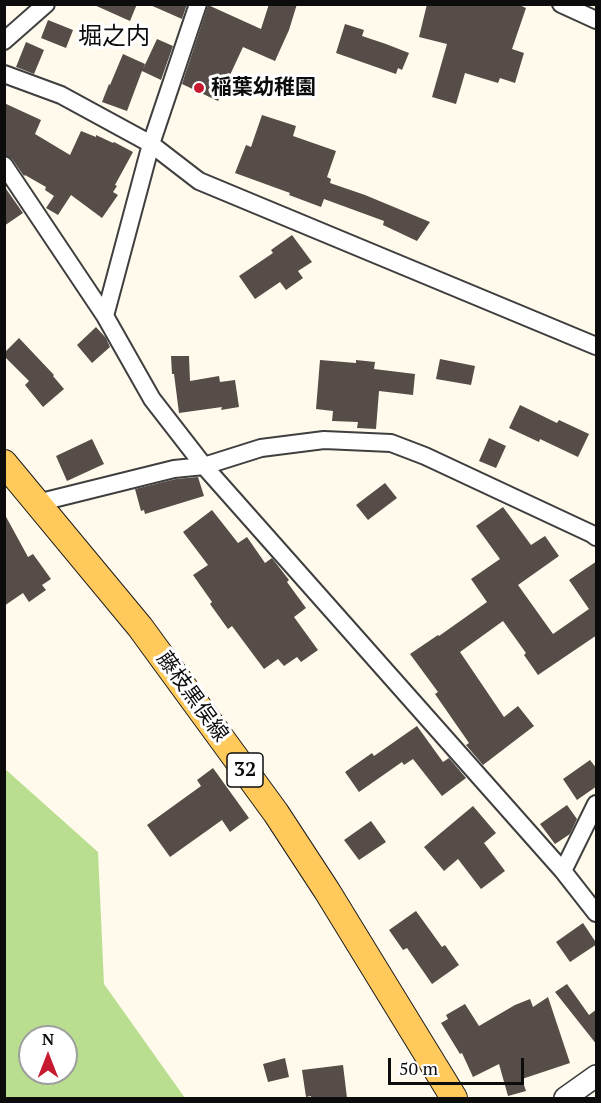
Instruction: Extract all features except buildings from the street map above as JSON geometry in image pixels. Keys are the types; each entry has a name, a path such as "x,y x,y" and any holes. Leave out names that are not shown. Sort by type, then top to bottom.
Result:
{"main road":[{"name":"藤枝黒俣線","path":"9,477 38,503 140,627 276,813 327,891 454,1098"}],"street":[{"path":"4,41 46,4"},
{"path":"105,316 152,144 198,4"},
{"path":"561,4 597,20"},
{"path":"4,74 61,96 152,144 199,181 597,346"},
{"path":"4,165 105,316 152,399 204,466 597,913"},
{"path":"38,503 174,469 204,466 261,448 324,440 391,443 425,456 597,537"},
{"path":"563,872 597,804"},
{"path":"566,1098 597,1076"}],"green space":[{"path":"4,768 98,852 104,984 185,1098 5,1098"}],"place":[{"name":"稲葉幼稚園","path":"199,88"}],"district":[{"name":"堀之内","path":"114,37"}]}
